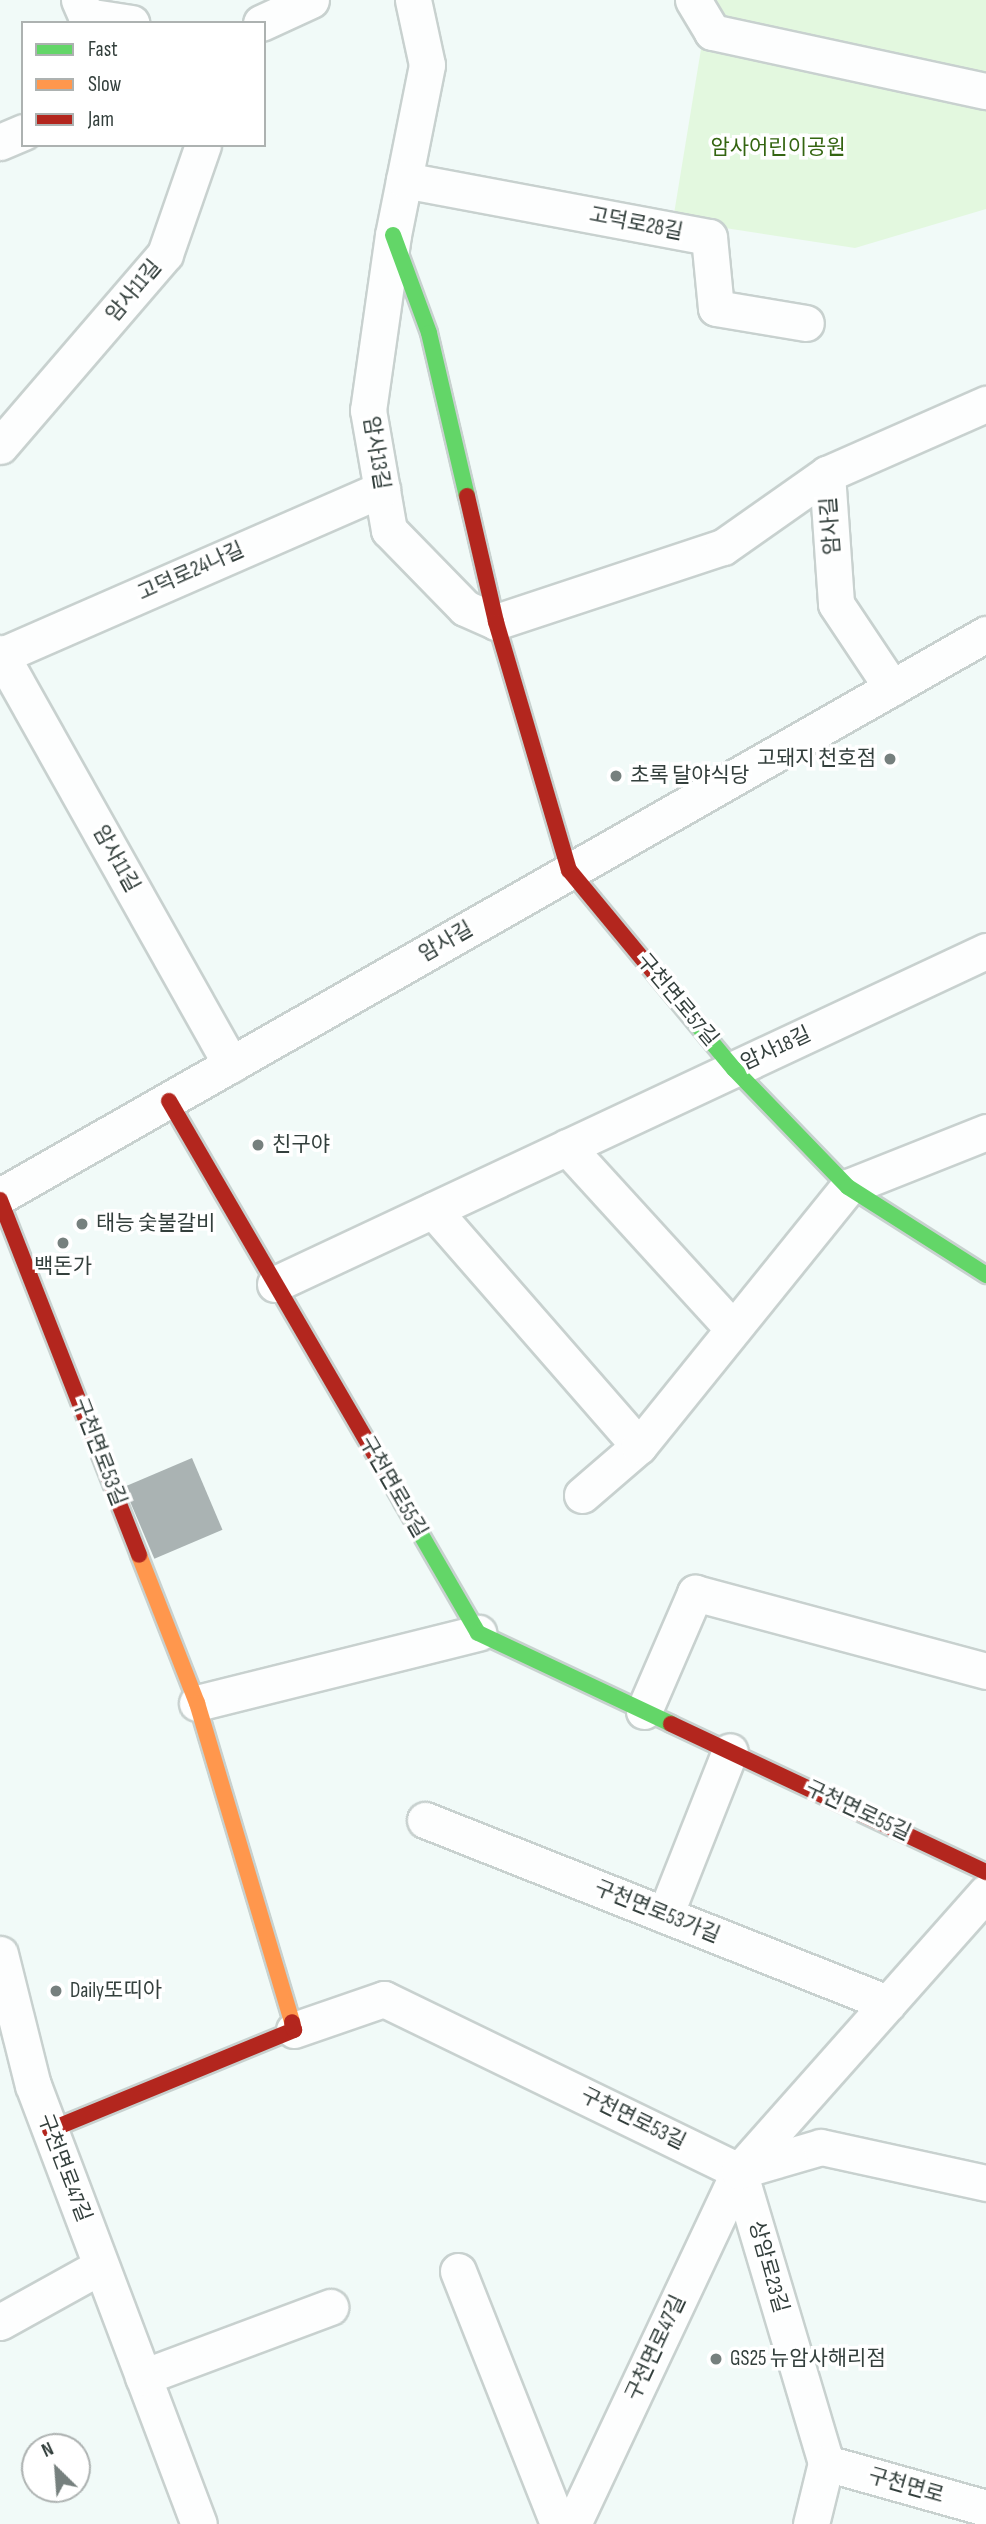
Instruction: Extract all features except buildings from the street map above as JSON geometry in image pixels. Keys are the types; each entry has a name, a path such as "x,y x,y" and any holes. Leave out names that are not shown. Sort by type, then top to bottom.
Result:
{"street":[{"path":"79,0 86,16 118,21"},
{"path":"265,21 311,0"},
{"name":"암사13길","path":"414,0 427,65 393,235 368,410 389,530 465,608 496,622"},
{"path":"694,0 712,32 986,91"},
{"path":"0,142 21,133"},
{"name":"암사11길","path":"0,446 164,254 201,147"},
{"name":"고덕로28길","path":"404,180 709,237 716,308 806,323"},
{"path":"393,235 429,332 496,622 569,870"},
{"name":"암사길","path":"496,622 723,547 827,474 986,404"},
{"name":"암사길","path":"827,474 836,604 892,688"},
{"name":"고덕로24나길","path":"0,655 382,489"},
{"name":"암사길","path":"0,1198 569,870 986,634"},
{"name":"암사11길","path":"0,655 231,1066"},
{"name":"구천면로57길","path":"569,870 734,1069 848,1186 986,1275"},
{"name":"암사18길","path":"275,1284 986,951"},
{"name":"구천면로55길","path":"169,1101 478,1633 986,1872"},
{"path":"582,1495 639,1446 848,1186 986,1132"},
{"path":"567,1147 733,1329"},
{"name":"구천면로53길","path":"0,1198 197,1703 294,2030"},
{"path":"433,1210 639,1446"},
{"path":"644,1711 695,1593 986,1671"},
{"path":"197,1703 478,1633"},
{"path":"665,1915 730,1751"},
{"name":"구천면로53가길","path":"425,1820 888,2003"},
{"path":"739,2171 986,1893"},
{"name":"구천면로47길","path":"0,1954 50,2130 199,2524"},
{"name":"구천면로53길","path":"50,2130 294,2030 384,1999 739,2171"},
{"path":"739,2171 821,2147 986,2183"},
{"name":"구천면로47길","path":"573,2524 739,2171"},
{"name":"상암로23길","path":"739,2171 825,2463 811,2524"},
{"path":"0,2322 101,2266"},
{"path":"458,2271 558,2524"},
{"path":"143,2378 330,2307"},
{"name":"구천면로","path":"825,2463 986,2508"}],"green space":[{"path":"698,0 986,0 986,91 712,32"},
{"name":"암사어린이공원","path":"702,43 986,102 986,209 855,248 673,220"}],"traffic: fast":[{"path":"393,235 429,333 467,496"},
{"path":"669,991 734,1069 848,1187 986,1275"},
{"path":"402,1502 478,1633 671,1724"}],"traffic: slow":[{"path":"139,1555 197,1703 292,2022"}],"traffic: jam":[{"path":"467,496 496,622 569,870 669,991"},
{"path":"169,1101 402,1502"},
{"path":"0,1200 139,1555"},
{"path":"671,1724 986,1872"},
{"path":"50,2130 294,2030 292,2022"}],"place":[{"name":"고돼지 천호점","path":"890,759"},
{"name":"초록 달야식당","path":"616,776"},
{"name":"친구야","path":"258,1145"},
{"name":"태능 숯불갈비","path":"82,1224"},
{"name":"백돈가","path":"63,1243"},
{"name":"Daily또띠아","path":"56,1991"},
{"name":"GS25 뉴암사해리점","path":"716,2359"}]}
